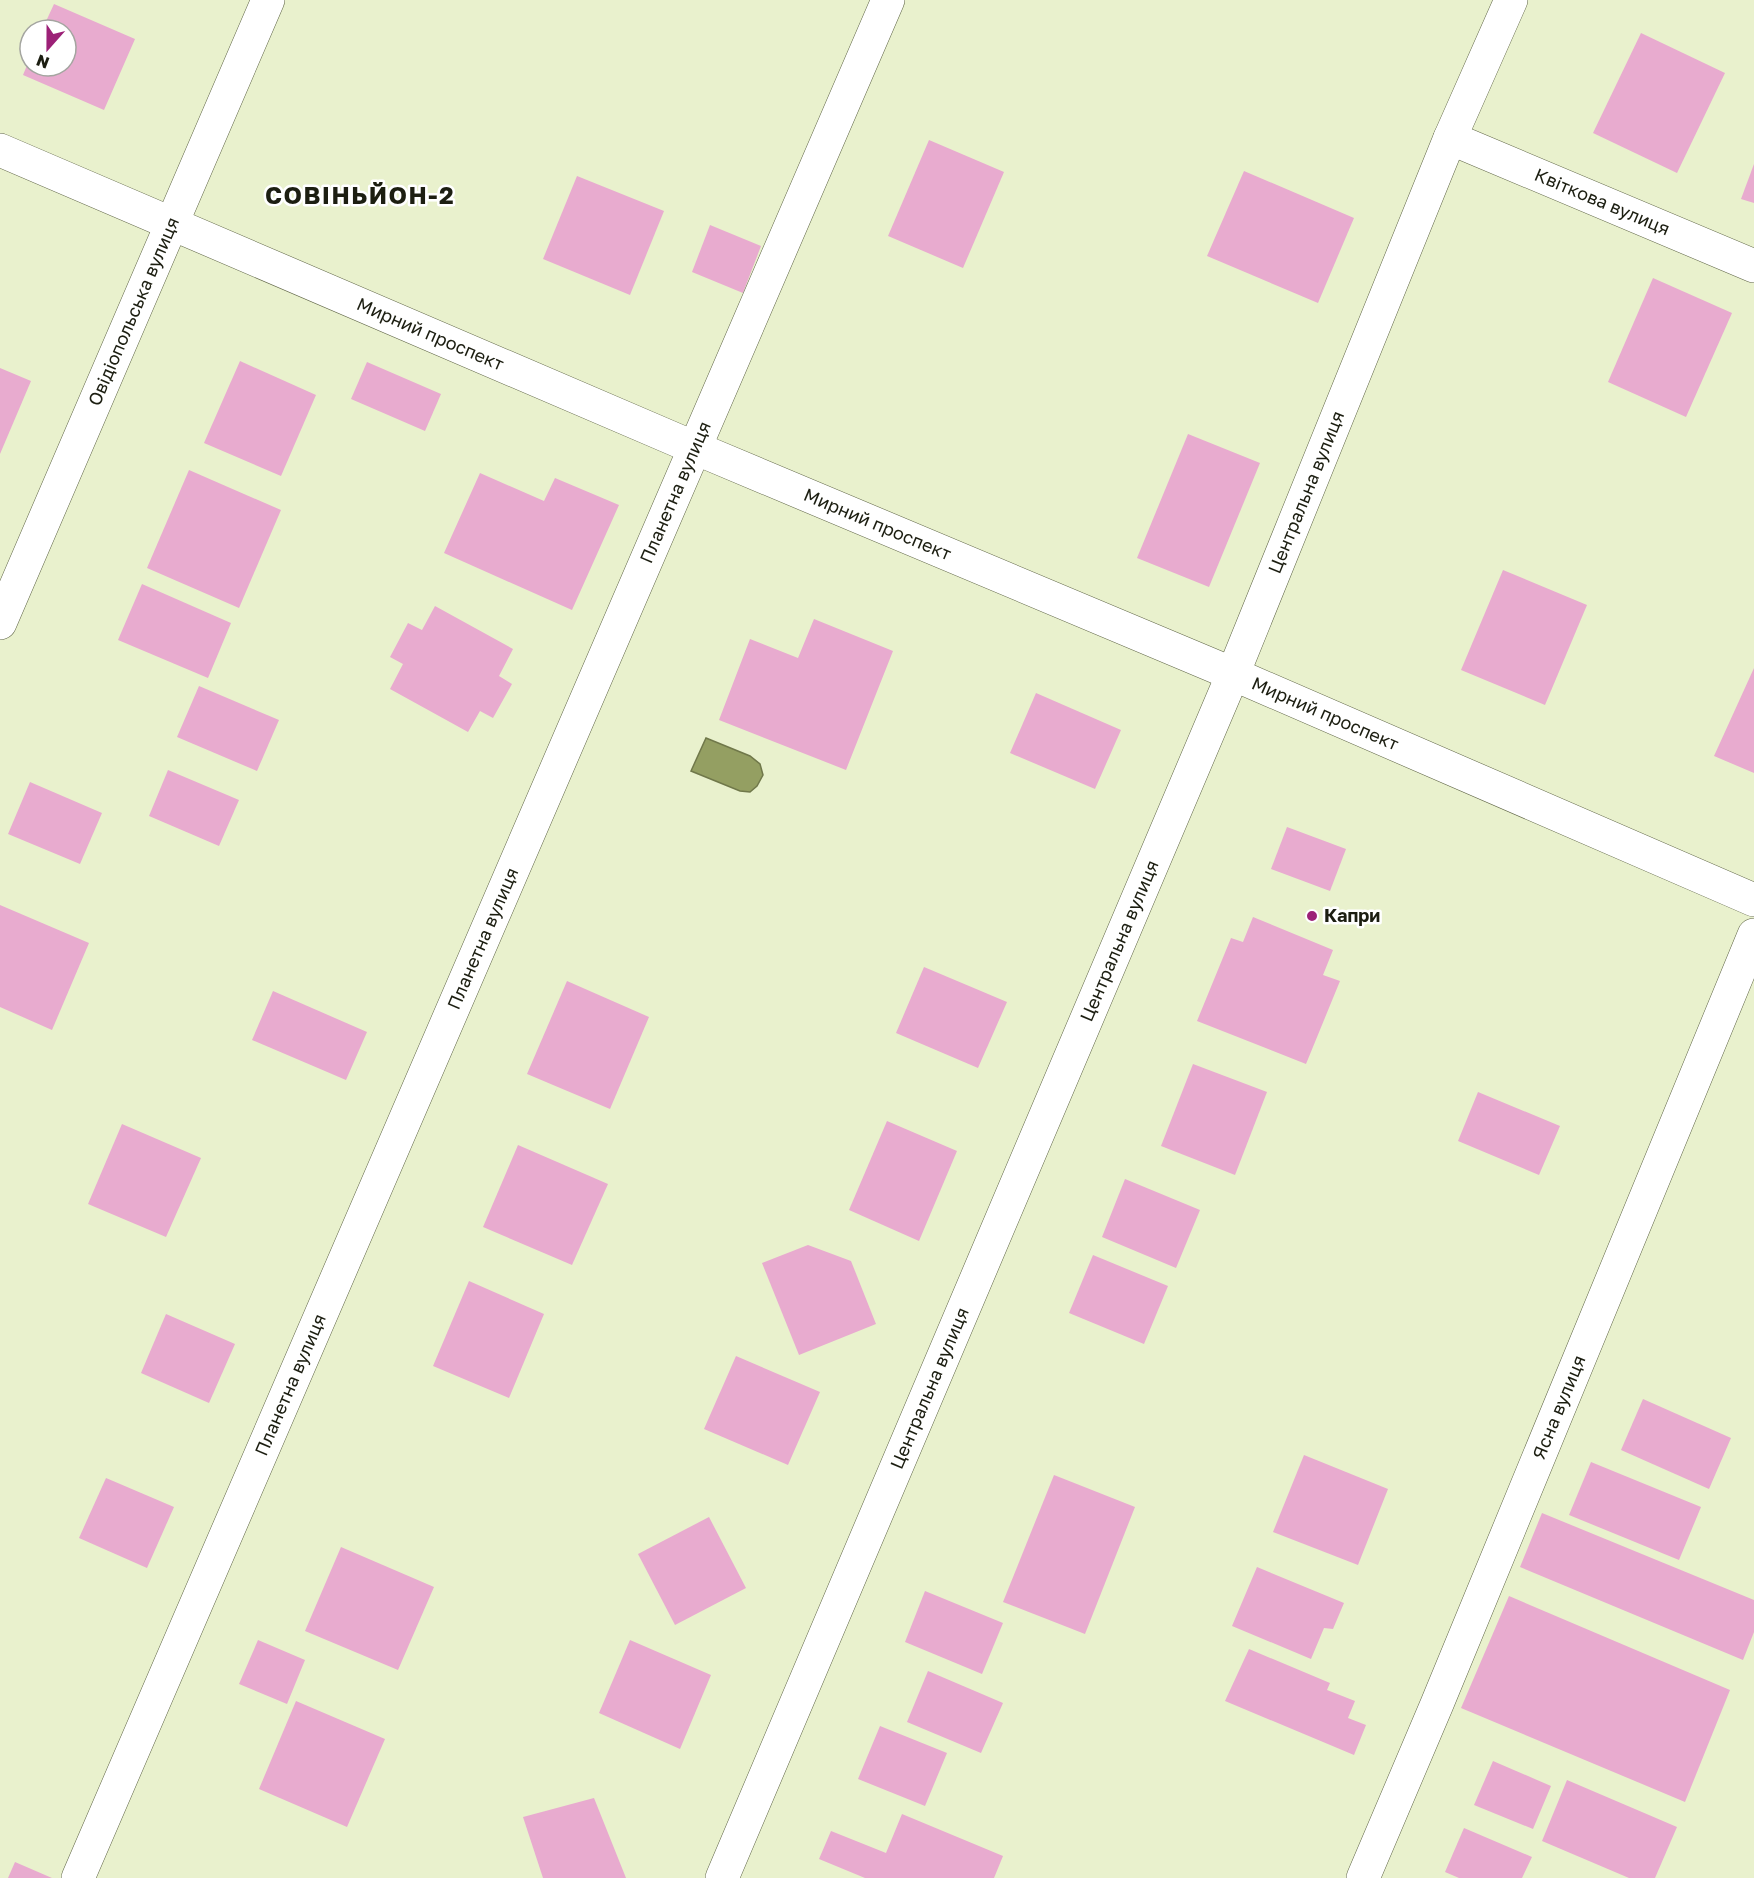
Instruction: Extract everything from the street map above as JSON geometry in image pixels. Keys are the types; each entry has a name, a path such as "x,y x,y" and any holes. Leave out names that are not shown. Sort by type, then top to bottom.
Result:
{"street":[{"name":"Овідіопольська вулиця","path":"0,623 268,0"},
{"name":"Планетна вулиця","path":"78,1878 888,0"},
{"name":"Центральна вулиця","path":"722,1878 1233,674 1450,138 1511,0"},
{"name":"Квіткова вулиця","path":"1450,138 1754,266"},
{"name":"Мирний проспект","path":"0,150 696,448 1233,674 1754,900"},
{"name":"Ясна вулиця","path":"1363,1878 1754,935"}],"shaded area":[{"path":"706,738 750,756 760,764 763,775 757,786 750,792 740,791 691,771"}],"building":[{"path":"54,4 135,39 104,110 30,78 78,78 78,18 48,18"},
{"path":"1641,33 1725,73 1677,173 1593,133"},
{"path":"929,140 1004,172 963,268 888,236"},
{"path":"1754,164 1754,203 1741,199"},
{"path":"1244,171 1354,218 1318,303 1207,256"},
{"path":"577,176 664,211 630,295 543,259"},
{"path":"710,225 761,246 743,293 692,272"},
{"path":"1653,278 1732,313 1686,417 1608,382"},
{"path":"240,361 316,395 281,476 204,443"},
{"path":"367,362 441,394 425,431 351,399"},
{"path":"0,368 31,381 0,454"},
{"path":"1188,434 1260,463 1209,587 1137,558"},
{"path":"189,470 281,510 239,608 147,568"},
{"path":"480,473 544,501 555,478 619,505 572,610 444,553"},
{"path":"1503,570 1587,605 1545,705 1461,670"},
{"path":"142,584 231,623 208,678 118,640"},
{"path":"435,606 513,649 499,676 512,684 493,718 480,711 468,732 390,689 403,664 390,657 408,623 422,630"},
{"path":"814,619 893,651 846,770 719,720 750,639 798,658"},
{"path":"1754,668 1754,773 1714,756"},
{"path":"199,686 279,720 257,771 177,737"},
{"path":"1036,693 1121,730 1095,789 1010,753"},
{"path":"168,770 239,800 219,846 149,816"},
{"path":"30,782 102,813 80,864 8,834"},
{"path":"1287,827 1346,849 1330,891 1271,869"},
{"path":"0,905 89,943 52,1030 0,1007"},
{"path":"1253,917 1333,950 1323,975 1340,981 1306,1064 1197,1021 1231,938 1243,942"},
{"path":"924,967 1007,1002 978,1068 896,1033"},
{"path":"567,981 649,1017 610,1109 527,1074"},
{"path":"273,991 367,1032 346,1080 252,1040"},
{"path":"1193,1064 1267,1092 1235,1175 1161,1146"},
{"path":"1478,1092 1560,1126 1539,1175 1458,1141"},
{"path":"887,1121 957,1151 919,1241 849,1210"},
{"path":"122,1124 201,1158 166,1237 88,1204"},
{"path":"518,1145 608,1184 572,1265 483,1227"},
{"path":"1125,1179 1200,1210 1176,1268 1102,1237"},
{"path":"808,1245 851,1261 876,1324 799,1355 762,1263"},
{"path":"1093,1255 1168,1286 1144,1344 1069,1313"},
{"path":"469,1281 544,1314 509,1398 433,1366"},
{"path":"166,1314 235,1344 209,1403 141,1373"},
{"path":"736,1356 820,1392 788,1465 704,1429"},
{"path":"1643,1399 1731,1438 1709,1489 1621,1450"},
{"path":"1304,1455 1388,1489 1358,1565 1273,1532"},
{"path":"1591,1462 1701,1507 1679,1560 1569,1515"},
{"path":"1054,1475 1135,1507 1085,1634 1003,1602"},
{"path":"106,1478 174,1507 147,1568 79,1538"},
{"path":"1542,1513 1754,1600 1754,1632 1743,1660 1520,1567"},
{"path":"709,1517 746,1588 675,1625 638,1554"},
{"path":"341,1547 434,1587 398,1670 305,1631"},
{"path":"1257,1567 1344,1603 1333,1629 1324,1628 1311,1659 1232,1626"},
{"path":"925,1591 1003,1623 982,1674 905,1642"},
{"path":"1509,1596 1730,1690 1685,1802 1461,1708"},
{"path":"258,1640 305,1660 287,1704 239,1684"},
{"path":"630,1640 711,1675 680,1749 599,1713"},
{"path":"1249,1649 1330,1683 1327,1690 1355,1701 1348,1718 1366,1725 1354,1755 1225,1701"},
{"path":"928,1671 1003,1703 981,1753 907,1722"},
{"path":"296,1701 385,1739 347,1827 259,1789"},
{"path":"880,1726 947,1753 925,1806 858,1779"},
{"path":"1493,1761 1551,1786 1533,1829 1474,1805"},
{"path":"1567,1780 1677,1827 1655,1878 1629,1878 1542,1841"},
{"path":"594,1798 626,1878 543,1878 523,1817"},
{"path":"902,1814 1003,1856 994,1878 865,1878 819,1859 831,1831 886,1853"},
{"path":"1464,1828 1532,1857 1522,1878 1459,1878 1445,1872"},
{"path":"15,1862 52,1878 8,1878"}],"place":[{"name":"Капри","path":"1312,916"}],"district":[{"name":"СОВІНЬЙОН-2","path":"360,196"}]}
